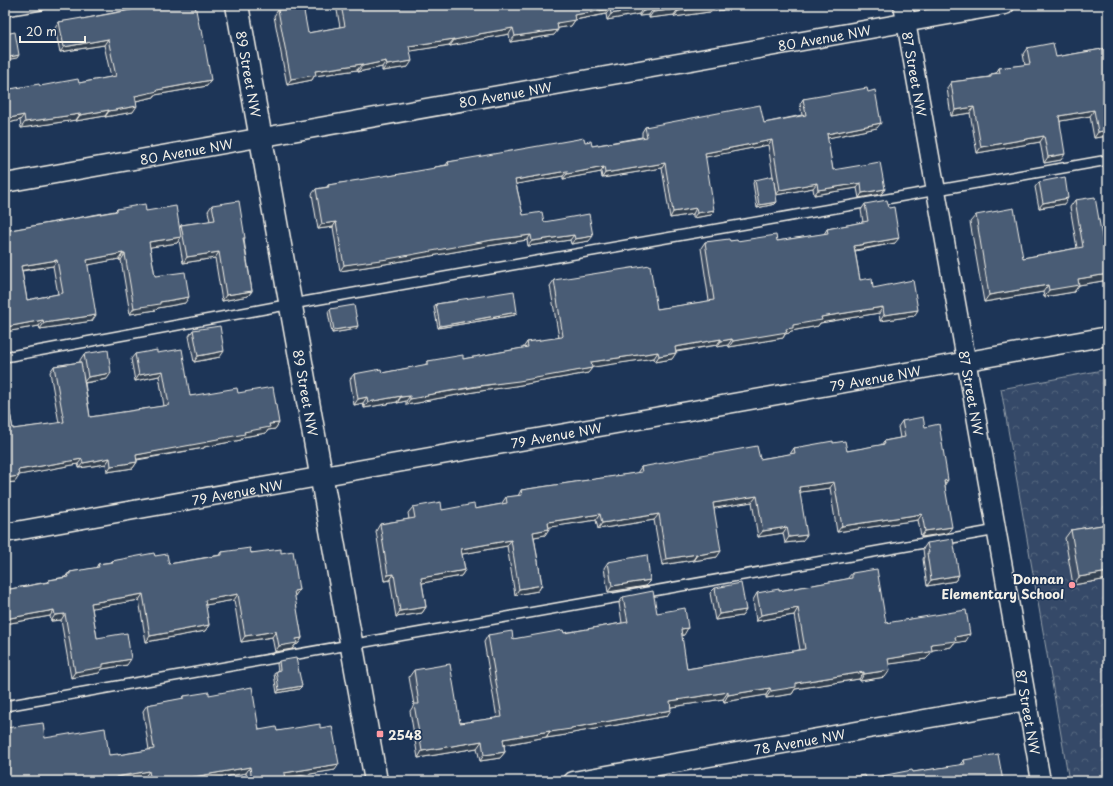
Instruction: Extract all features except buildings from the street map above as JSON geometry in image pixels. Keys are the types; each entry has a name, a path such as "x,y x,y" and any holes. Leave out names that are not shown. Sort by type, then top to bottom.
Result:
{"street":[{"name":"89 Street NW","path":"237,5 376,781"},
{"name":"87 Street NW","path":"903,5 1041,781"},
{"name":"80 Avenue NW","path":"5,183 1005,5"},
{"name":"79 Avenue NW","path":"5,534 1108,336"},
{"name":"78 Avenue NW","path":"573,781 1027,701"}],"lane":[{"path":"5,11 41,5"},
{"path":"5,356 290,304 1108,160"},
{"path":"5,706 997,530"}],"green space":[{"name":"Donnan Elementary School","path":"1108,369 1108,781 1069,781 1001,389"}],"place":[{"name":"Donnan Elementary School","path":"1072,585"},
{"name":"2548","path":"380,734"}]}
